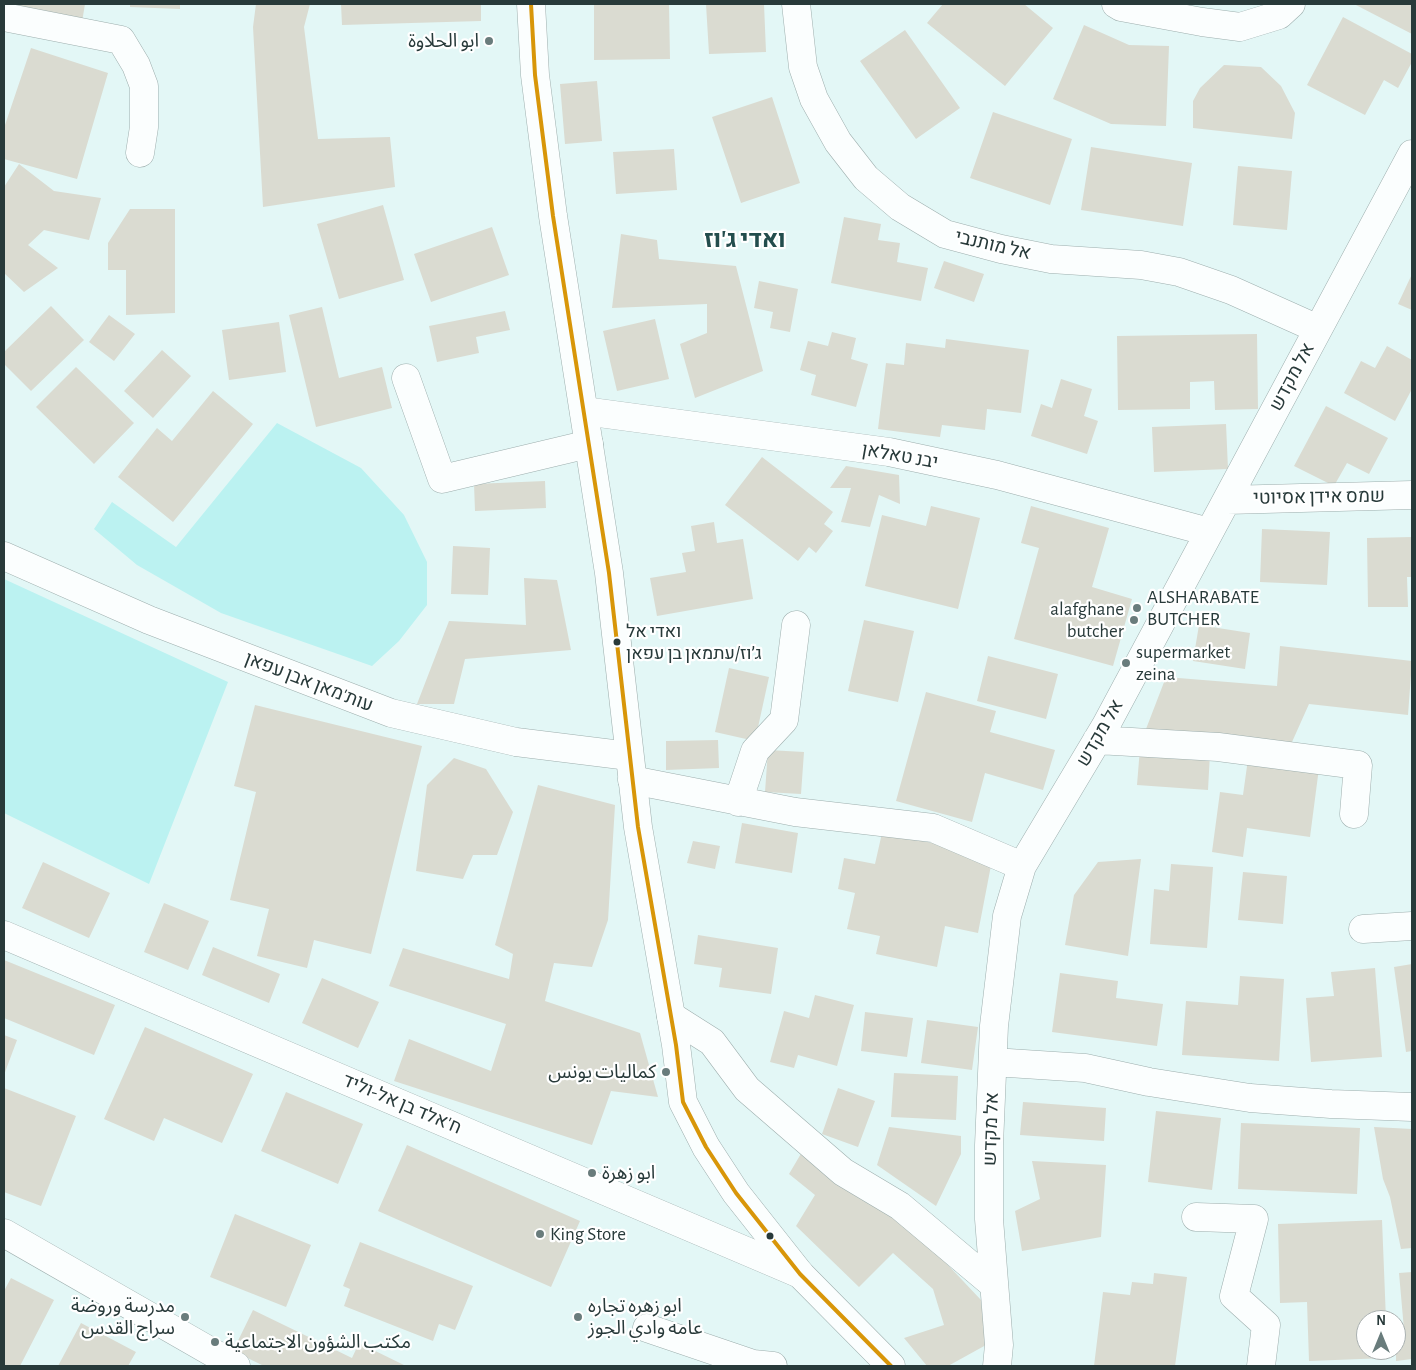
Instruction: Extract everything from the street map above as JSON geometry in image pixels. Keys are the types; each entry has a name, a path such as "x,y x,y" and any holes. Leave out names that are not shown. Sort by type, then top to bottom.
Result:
{"street":[{"path":"531,4 535,75 609,573 638,827 671,1016 683,1102 706,1147 736,1193 800,1274 882,1365"},
{"name":"אל מותנבי","path":"796,4 802,67 814,99 838,142 866,178 900,207 945,234 1002,249 1051,259 1141,265 1179,272 1231,290 1318,329"},
{"path":"1116,4 1121,7 1240,27 1279,16 1291,4"},
{"path":"4,17 121,40 136,65 144,86 144,126 140,153"},
{"name":"אל מקדש","path":"997,1366 999,1345 989,1220 989,1146 994,1026 1007,916 1022,866 1097,740 1412,154"},
{"path":"406,378 442,479 589,444"},
{"name":"יבנ טאלאן","path":"584,411 888,452 997,475 1209,532"},
{"name":"שמס אידן אסיוטי","path":"1226,500 1412,495"},
{"name":"עות'מאן אבן עפאן","path":"4,556 149,620 391,713 631,768 738,802 795,812 933,828 1022,866"},
{"path":"738,802 755,751 784,720 796,625"},
{"path":"1097,740 1218,747 1358,765 1354,814"},
{"path":"1363,929 1412,926"},
{"name":"ח'אלד בן אל-וליד","path":"4,935 800,1274"},
{"path":"671,1016 712,1042 747,1089 843,1172 900,1206 994,1285"},
{"path":"993,1062 1085,1068 1148,1082 1250,1098 1412,1107"},
{"path":"1196,1217 1254,1220 1234,1296 1266,1325 1261,1366"},
{"path":"4,1233 236,1366"},
{"path":"647,1328 753,1364 773,1366"}],"shaded area":[{"path":"277,423 361,468 404,515 427,562 427,605 399,641 372,666 221,613 137,565 94,529 112,502 176,547"},
{"path":"4,579 228,682 149,884 4,813"}],"building":[{"path":"4,4 85,4 82,22"},
{"path":"130,4 180,4 180,9 130,7"},
{"path":"256,4 310,4 304,27 318,139 390,137 395,187 263,207 253,27"},
{"path":"341,4 481,4 481,21 342,25"},
{"path":"594,4 669,4 670,59 594,60"},
{"path":"706,4 764,4 766,52 709,54"},
{"path":"943,4 1024,4 1053,28 1005,86 927,23"},
{"path":"1354,4 1412,4 1412,34"},
{"path":"1343,17 1412,54 1412,62 1398,88 1384,80 1365,115 1307,85"},
{"path":"1084,25 1129,45 1169,46 1166,126 1111,124 1053,99"},
{"path":"905,30 960,108 916,139 860,61"},
{"path":"31,48 108,73 77,179 4,159 4,128"},
{"path":"1224,65 1261,67 1281,86 1295,113 1292,139 1193,128 1193,101 1200,88"},
{"path":"597,81 602,141 565,144 560,84"},
{"path":"772,97 800,183 741,203 712,117"},
{"path":"993,112 1072,139 1050,205 970,178"},
{"path":"1091,147 1192,163 1183,226 1081,210"},
{"path":"674,149 677,190 616,194 613,152"},
{"path":"19,164 54,191 101,198 89,240 44,230 28,245 58,268 24,292 4,273 4,187"},
{"path":"1238,166 1292,171 1287,230 1233,225"},
{"path":"383,205 404,280 339,299 317,224"},
{"path":"130,209 175,209 175,313 126,315 126,270 108,270 108,243"},
{"path":"844,217 881,224 878,240 900,243 897,262 928,268 921,301 831,283"},
{"path":"492,227 509,275 431,302 414,254"},
{"path":"621,234 657,240 659,259 736,266 763,371 695,398 680,344 707,333 707,304 612,308"},
{"path":"944,261 984,274 974,302 934,288"},
{"path":"1412,274 1412,310 1398,304"},
{"path":"759,281 798,289 790,332 770,328 773,312 754,308"},
{"path":"51,306 84,340 31,391 4,364 4,352"},
{"path":"322,307 339,378 382,367 392,408 316,427 289,315"},
{"path":"505,311 510,330 476,337 479,353 437,362 429,326"},
{"path":"109,315 135,334 114,361 89,342"},
{"path":"655,319 669,379 617,391 603,331"},
{"path":"279,322 286,372 229,380 222,330"},
{"path":"832,332 856,338 851,359 868,364 856,407 811,395 816,375 800,370 808,341 828,346"},
{"path":"1257,334 1258,409 1215,410 1214,381 1190,382 1190,409 1118,410 1117,336"},
{"path":"946,339 1029,350 1021,413 987,409 985,430 942,425 940,437 878,429 886,363 904,365 906,343 945,348"},
{"path":"1387,346 1412,360 1412,389 1395,421 1344,393 1361,361 1375,368"},
{"path":"162,350 191,376 153,418 124,391"},
{"path":"76,367 134,423 94,464 36,407"},
{"path":"1061,379 1092,389 1084,416 1098,421 1087,454 1031,436 1041,404 1052,408"},
{"path":"213,391 253,424 173,522 118,477 157,428 172,441"},
{"path":"1326,406 1388,438 1369,474 1347,463 1334,486 1294,466"},
{"path":"1226,424 1228,469 1154,472 1152,427"},
{"path":"762,457 833,512 824,524 833,531 816,553 809,547 798,561 725,505"},
{"path":"846,466 899,475 900,504 879,495 870,527 841,522 851,488 830,488"},
{"path":"545,481 546,508 475,511 474,484"},
{"path":"931,506 980,518 958,609 865,586 882,515 926,526"},
{"path":"1031,506 1109,528 1092,587 1132,599 1113,666 1014,639 1039,548 1021,543"},
{"path":"714,522 717,543 743,539 753,599 657,616 650,578 686,572 682,553 695,551 691,526"},
{"path":"1262,529 1330,532 1327,585 1260,582"},
{"path":"1412,537 1412,577 1407,577 1408,607 1368,607 1367,538"},
{"path":"453,546 490,548 488,595 451,594"},
{"path":"524,578 557,580 571,650 465,659 454,704 417,704 449,621 526,625"},
{"path":"864,620 914,631 898,702 848,691"},
{"path":"1199,625 1250,633 1245,669 1193,661"},
{"path":"1280,646 1412,661 1408,715 1309,704 1288,751 1146,729 1166,677 1277,686"},
{"path":"988,656 1058,674 1046,719 977,701"},
{"path":"729,668 769,677 755,741 715,732"},
{"path":"926,692 996,711 990,732 1055,750 1043,790 985,773 972,822 896,801"},
{"path":"255,705 422,746 371,954 314,940 307,968 257,956 269,909 230,900 256,792 234,786"},
{"path":"718,740 719,768 666,770 666,741"},
{"path":"1140,748 1210,753 1208,790 1137,785"},
{"path":"768,750 804,752 801,794 765,792"},
{"path":"454,758 486,769 513,812 497,855 473,855 463,879 416,871 427,785"},
{"path":"1248,759 1319,768 1310,837 1247,828 1243,857 1212,852 1220,792 1243,795"},
{"path":"538,785 615,805 608,920 592,967 554,963 545,1001 640,1033 658,1097 611,1091 592,1145 394,1081 409,1039 491,1071 506,1024 389,986 403,948 509,979 513,954 495,945"},
{"path":"742,823 798,833 792,873 735,863"},
{"path":"882,833 993,855 978,933 945,926 937,967 876,954 880,936 847,929 855,893 838,889 844,858 875,864"},
{"path":"693,841 720,846 715,869 687,863"},
{"path":"1141,859 1128,956 1065,945 1074,895 1098,862"},
{"path":"43,862 110,893 89,938 22,908"},
{"path":"1171,864 1213,867 1207,948 1150,944 1154,889 1169,891"},
{"path":"1243,872 1287,876 1283,924 1238,920"},
{"path":"164,903 209,921 188,970 144,952"},
{"path":"698,935 778,948 771,994 719,987 722,968 694,964"},
{"path":"213,947 280,974 269,1003 202,975"},
{"path":"4,960 115,1005 94,1055 4,1018"},
{"path":"1412,964 1412,1051 1406,1052 1394,967"},
{"path":"1375,968 1382,1057 1311,1062 1306,998 1334,996 1331,972"},
{"path":"1060,973 1118,981 1116,998 1163,1004 1157,1046 1052,1032"},
{"path":"1240,976 1284,979 1279,1061 1182,1055 1186,1001 1238,1005"},
{"path":"322,978 379,1002 358,1048 302,1023"},
{"path":"815,995 854,1005 837,1066 798,1055 794,1068 770,1062 784,1011 809,1018"},
{"path":"865,1012 913,1018 907,1057 861,1051"},
{"path":"927,1020 978,1027 972,1070 921,1063"},
{"path":"145,1027 253,1074 222,1143 164,1118 154,1141 104,1119"},
{"path":"4,1035 17,1040 4,1075"},
{"path":"894,1073 958,1076 956,1120 891,1117"},
{"path":"4,1088 76,1116 41,1206 4,1192"},
{"path":"838,1088 875,1101 858,1147 822,1134"},
{"path":"286,1092 363,1124 338,1184 261,1151"},
{"path":"1023,1102 1106,1108 1104,1141 1020,1135"},
{"path":"1156,1111 1221,1118 1212,1190 1148,1182"},
{"path":"1241,1123 1360,1128 1357,1194 1238,1189"},
{"path":"889,1127 961,1136 961,1154 936,1206 877,1165"},
{"path":"1374,1127 1412,1129 1412,1248 1401,1249 1390,1197 1383,1179"},
{"path":"407,1145 580,1221 551,1287 378,1211"},
{"path":"802,1152 897,1211 981,1300 986,1345 948,1366 927,1366 904,1338 944,1325 933,1289 893,1253 859,1287 796,1226 815,1195 789,1174"},
{"path":"1032,1161 1106,1165 1101,1237 1022,1251 1015,1211 1040,1199"},
{"path":"235,1214 311,1245 286,1307 210,1277"},
{"path":"1382,1220 1386,1310 1356,1310 1356,1359 1309,1361 1307,1302 1280,1303 1278,1224"},
{"path":"360,1242 473,1286 455,1330 439,1324 433,1341 344,1306 350,1289 343,1286"},
{"path":"1412,1272 1412,1359 1406,1360 1406,1310 1402,1310 1399,1273"},
{"path":"1154,1273 1187,1277 1175,1366 1094,1366 1103,1292 1130,1295 1132,1282 1153,1284"},
{"path":"11,1278 54,1300 20,1366 4,1366 4,1291"},
{"path":"253,1310 352,1358 359,1343 406,1366 264,1366 233,1351"},
{"path":"81,1323 136,1352 128,1366 58,1366"}],"transit line":[{"path":"531,4 535,75 553,216 609,573 638,827 676,1045 683,1102 706,1147 736,1193 800,1274 891,1366"}],"place":[{"name":"ابو الحلاوة","path":"489,41"},
{"name":"ALSHARABATE BUTCHER","path":"1137,608"},
{"name":"alafghane butcher","path":"1134,620"},
{"name":"ואדי אל ג׳וז/עתמאן בן עפאן","path":"617,642"},
{"name":"supermarket zeina","path":"1126,663"},
{"name":"كماليات يونس","path":"666,1072"},
{"name":"ابو زهرة","path":"592,1173"},
{"name":"King Store","path":"540,1234"},
{"name":"مدرسة وروضة سراج القدس","path":"185,1317"},
{"name":"ابو زهره تجاره عامه وادي الجوز","path":"578,1317"},
{"name":"مكتب الشؤون الاجتماعية","path":"215,1342"}],"district":[{"name":"ואדי ג'וז","path":"745,240"}]}
